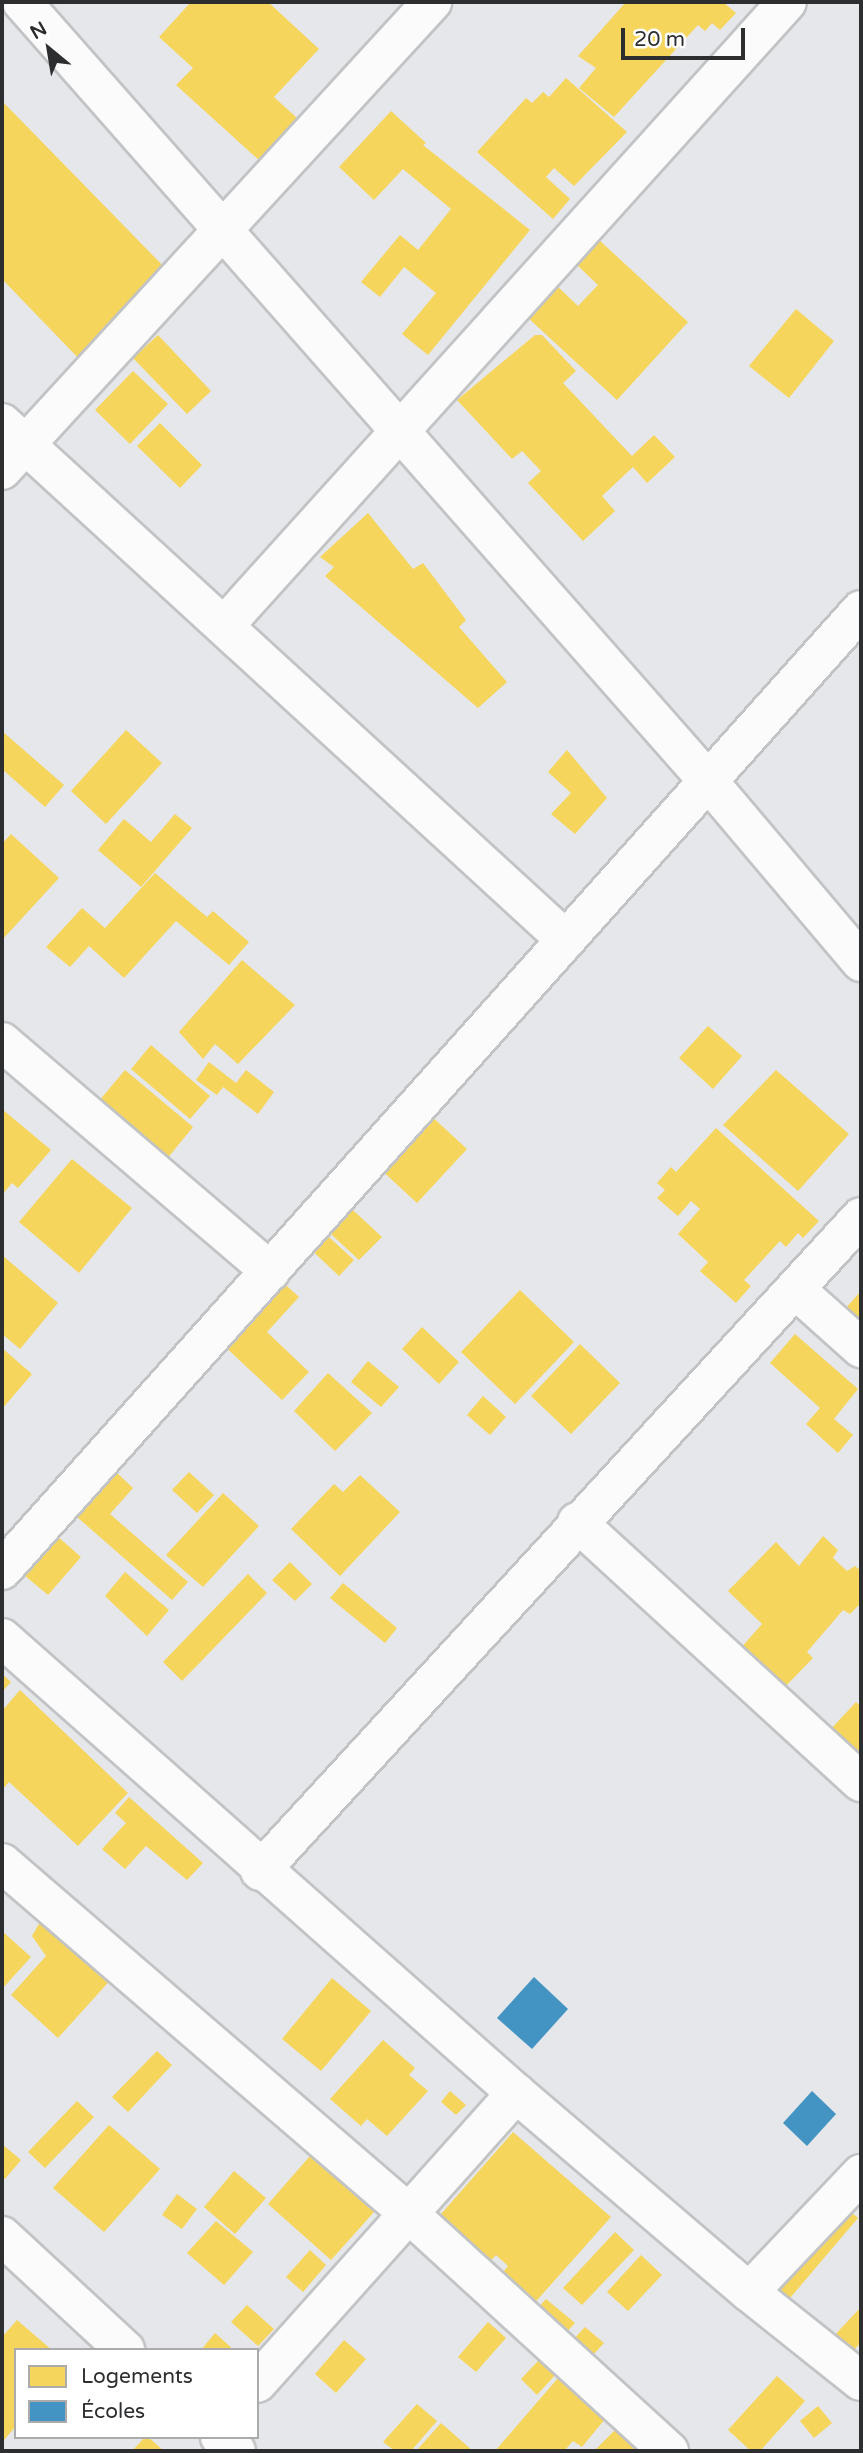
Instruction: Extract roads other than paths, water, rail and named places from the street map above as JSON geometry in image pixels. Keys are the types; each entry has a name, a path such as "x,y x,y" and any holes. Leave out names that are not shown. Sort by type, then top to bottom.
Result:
{"street":[{"path":"22,2 396,430 708,781 861,962"},
{"path":"432,2 223,231 10,445 223,626 566,940"},
{"path":"223,626 396,430 787,2"},
{"path":"2,1570 861,610"},
{"path":"2,1042 270,1270"},
{"path":"260,1871 577,1522 861,1217"},
{"path":"795,1289 861,1348"},
{"path":"577,1522 861,1782"},
{"path":"2,1638 260,1871 516,2093 748,2292 861,2381"},
{"path":"2,1863 407,2213 669,2451"},
{"path":"259,2381 516,2093"},
{"path":"748,2292 861,2174"},
{"path":"2,2236 123,2348"},
{"path":"222,2439 236,2451"}]}
